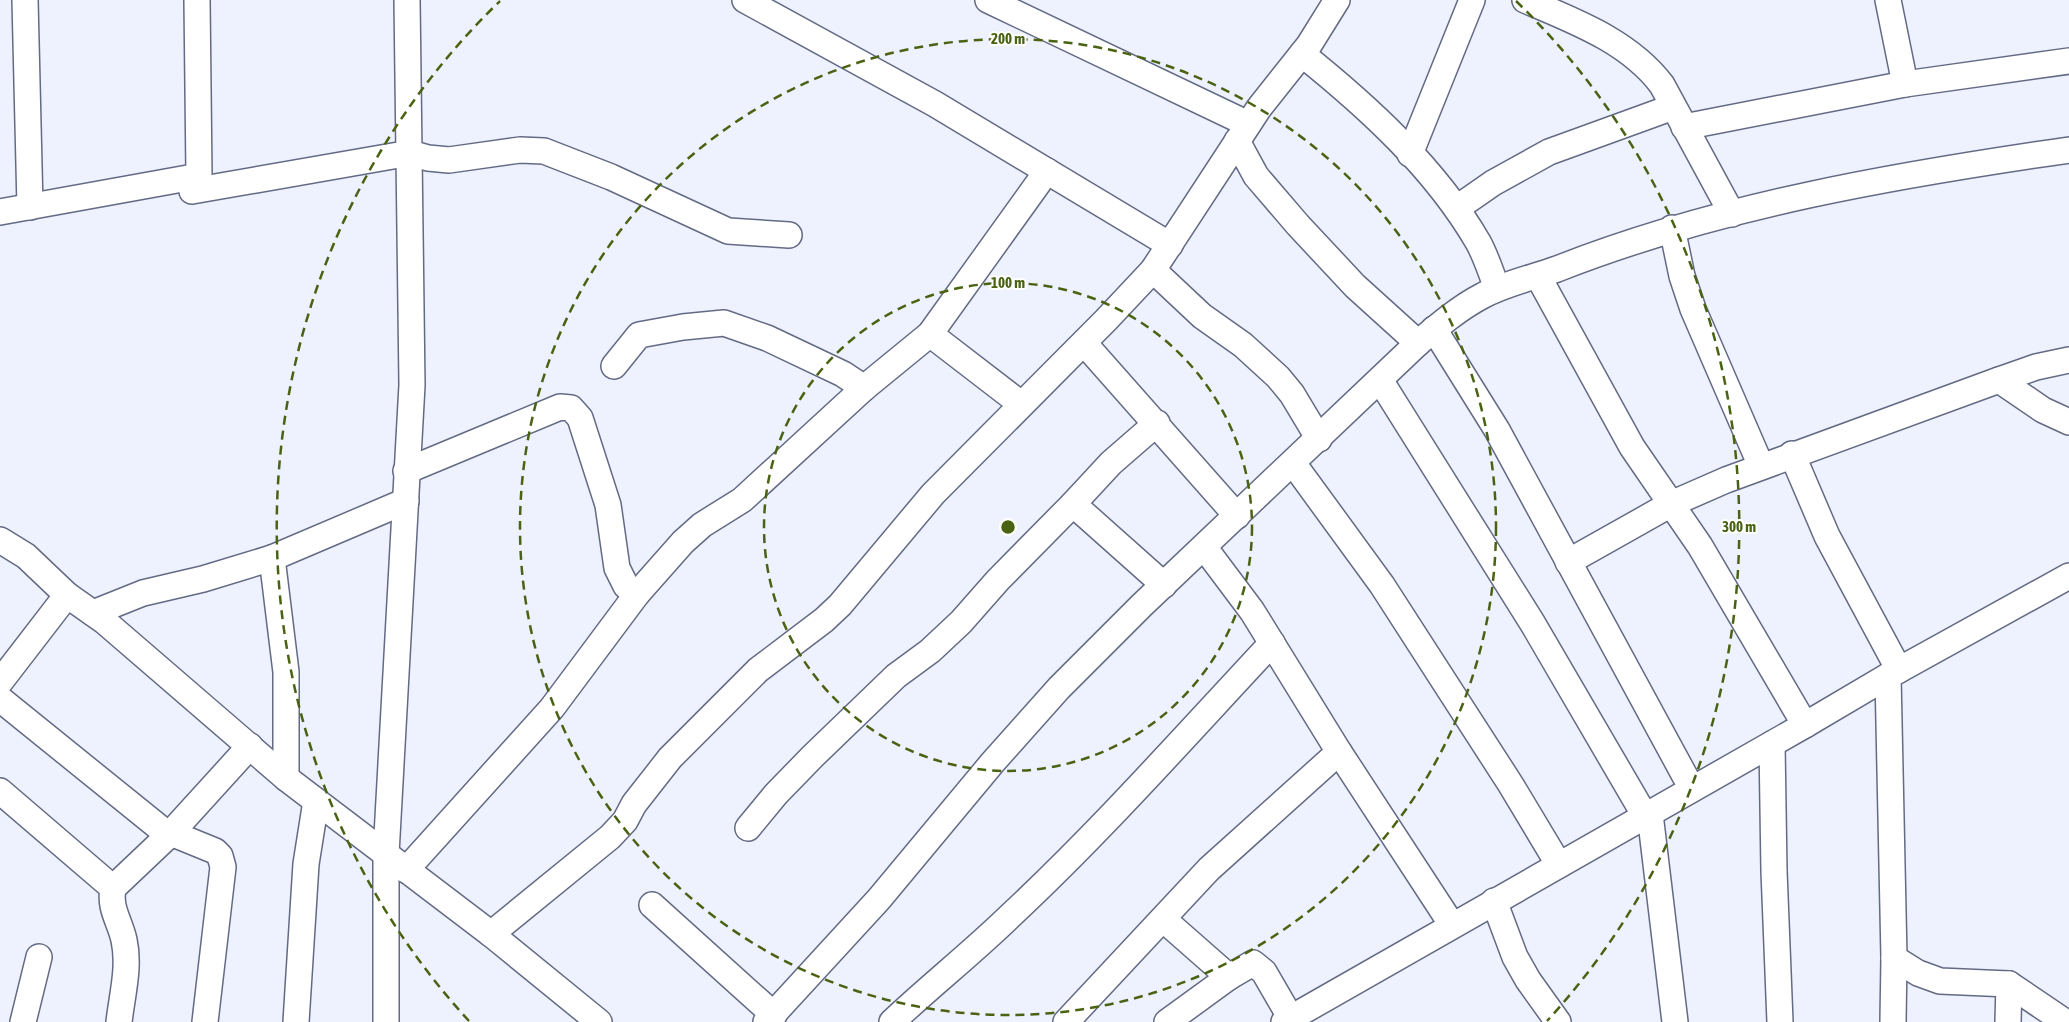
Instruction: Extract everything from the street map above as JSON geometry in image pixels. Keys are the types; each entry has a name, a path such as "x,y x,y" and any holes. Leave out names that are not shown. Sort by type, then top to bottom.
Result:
{"street":[{"path":"25,0 30,207"},
{"path":"0,212 199,176 198,0"},
{"path":"386,1022 386,854 412,385 407,0"},
{"path":"745,0 935,104 1170,245"},
{"path":"988,0 1242,133 1256,176 1298,226 1355,286 1426,336 1497,430 1692,790"},
{"path":"491,934 610,837 670,758 758,670 824,620 840,604 932,494 1084,343 1153,270 1242,133 1302,54 1336,0"},
{"path":"1410,154 1472,0"},
{"path":"1525,0 1565,7 1637,57 1662,85 1732,214"},
{"path":"1888,0 1905,84"},
{"path":"1302,54 1356,97 1410,154 1456,208 1479,244 1497,288"},
{"path":"1456,208 1493,183 1549,152 1678,117 2069,60"},
{"path":"192,191 410,152 428,158 449,160 520,150 544,151 611,176 728,231 789,235"},
{"path":"652,905 770,1018 879,899 993,762 1059,688 1164,585 1426,336 1480,297 1497,288 1538,276 1672,228 1816,194 2069,150"},
{"path":"406,870 552,708 638,594 683,542 702,525 742,500 864,388 930,334 1047,171"},
{"path":"1672,228 1682,276 1693,309 1761,466"},
{"path":"1153,270 1202,316 1243,344 1278,376 1292,394 1319,439"},
{"path":"1538,276 1627,439 1700,546 1806,726"},
{"path":"614,366 639,335 683,327 724,323 767,338 843,374 864,388"},
{"path":"930,334 1021,404"},
{"path":"1084,343 1237,516"},
{"path":"1568,562 1671,504 1761,466 1917,412 2036,367 2069,360"},
{"path":"1380,380 1534,624 1647,815 1675,1022"},
{"path":"1999,380 2043,410 2069,422"},
{"path":"406,471 560,407 571,408 580,418 608,505 617,568 626,586 638,594"},
{"path":"748,828 776,794 813,756 896,676 930,651 961,622 1003,575 1111,463 1157,424"},
{"path":"1792,454 1827,536 1893,673 1893,1022"},
{"path":"1293,463 1382,585 1510,784 1559,865"},
{"path":"93,613 143,593 203,579 272,558 406,501"},
{"path":"1073,504 1164,585"},
{"path":"0,540 26,556 67,594 93,613 286,778 491,934 599,1022"},
{"path":"1204,547 1252,611 1340,752 1452,925"},
{"path":"272,558 286,672 286,778"},
{"path":"1167,1022 1229,977 1253,963 1264,972 1289,1021 1494,901 1806,726 1893,673 2069,576"},
{"path":"0,682 67,594"},
{"path":"892,1022 1010,917 1076,852 1186,737 1272,643"},
{"path":"0,699 155,824 170,834 215,851 222,861 205,1022"},
{"path":"1772,744 1774,871 1780,1022"},
{"path":"119,1022 127,966 124,940 112,907 113,888 170,834 250,746"},
{"path":"1066,1022 1209,869 1340,752"},
{"path":"0,791 113,888"},
{"path":"296,1022 306,864 316,801"},
{"path":"1494,901 1515,957 1528,980 1558,1022"},
{"path":"1163,919 1229,977"},
{"path":"23,1022 39,957"},
{"path":"1894,958 1918,973 1940,981 2010,984 2065,1022"},
{"path":"2008,1022 2010,984"}]}
